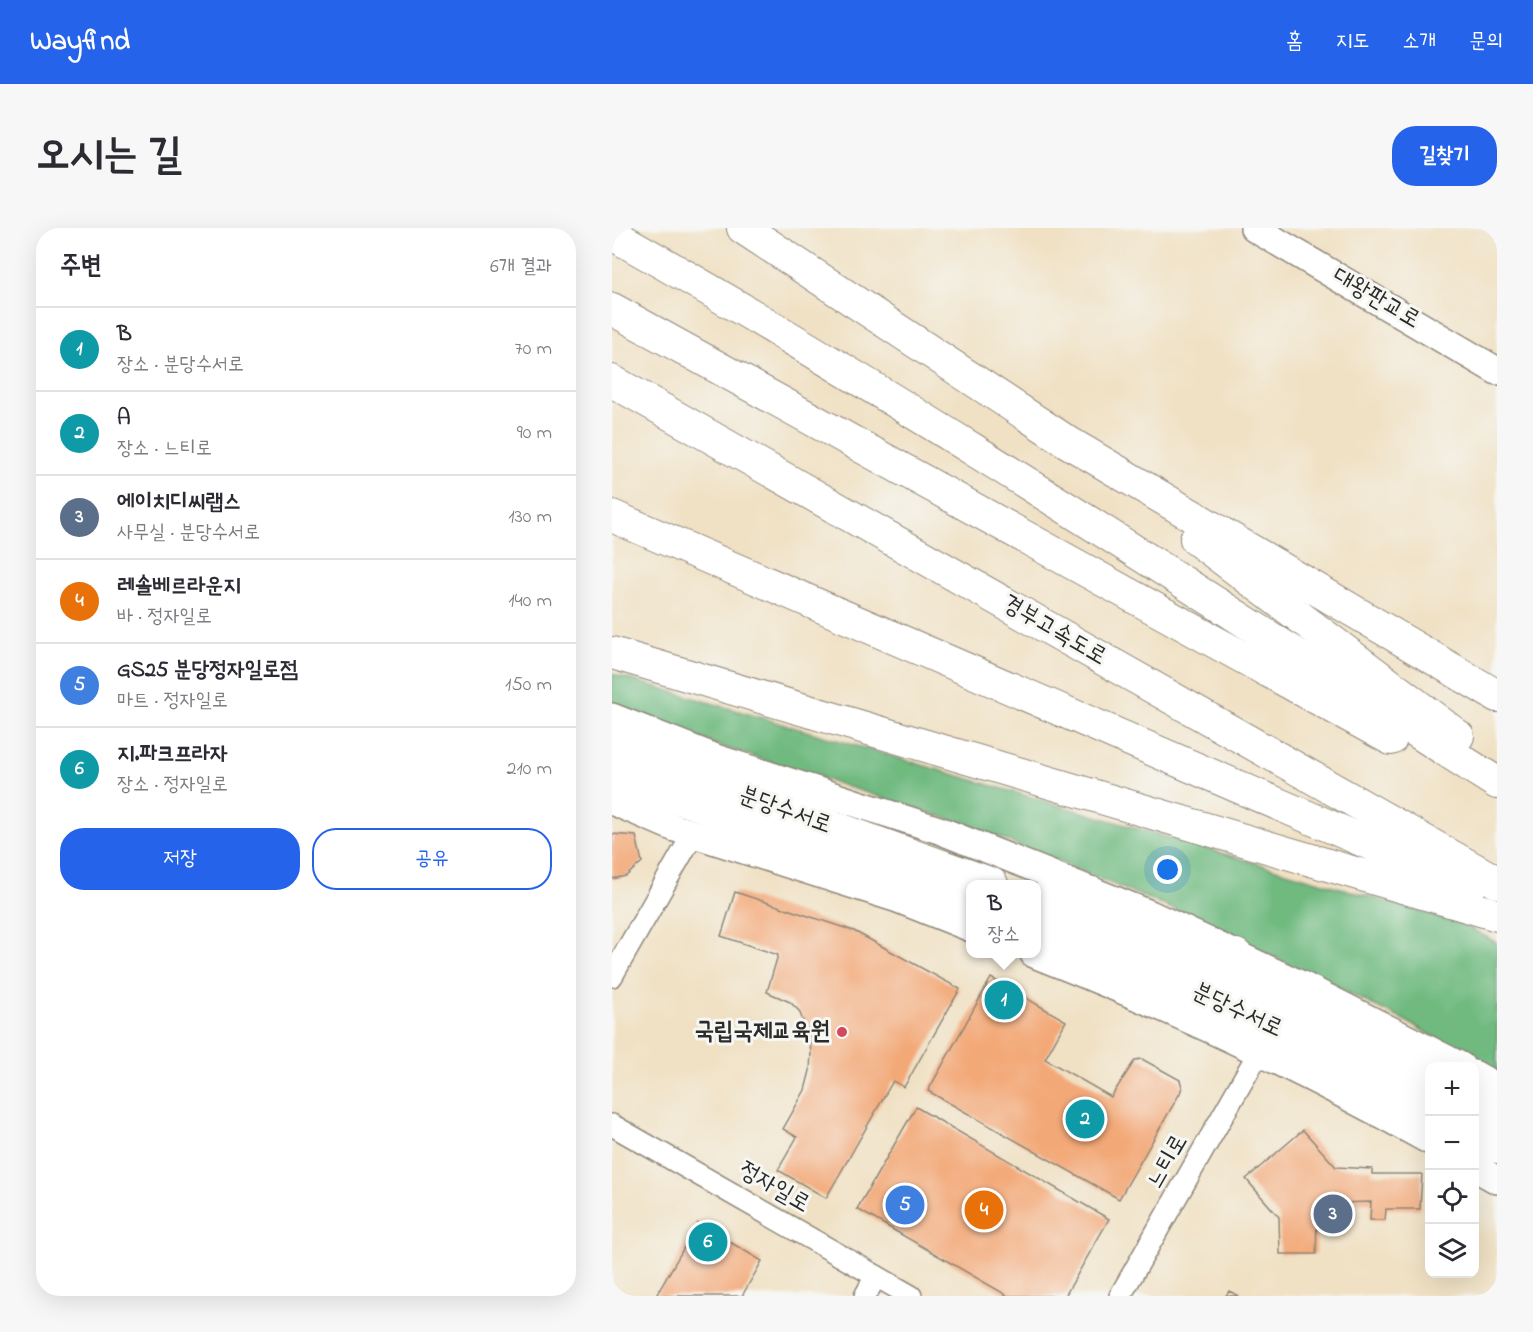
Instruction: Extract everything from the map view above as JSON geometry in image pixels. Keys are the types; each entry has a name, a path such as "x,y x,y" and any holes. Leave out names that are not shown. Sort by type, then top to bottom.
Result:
{"highway":[{"path":"743,228 1066,441 1497,696"},
{"path":"612,234 782,333 1115,539 1497,783"},
{"path":"612,309 1497,797"},
{"name":"경부고속도로","path":"612,381 1497,882"},
{"path":"1066,441 1497,765"},
{"path":"612,516 1497,899"},
{"path":"612,653 1497,915"},
{"name":"분당수서로","path":"612,747 978,880"},
{"name":"분당수서로","path":"612,773 966,900"},
{"path":"1041,899 1092,893"},
{"name":"분당수서로","path":"1041,901 1124,932 1285,1005 1425,1079"},
{"name":"분당수서로","path":"1041,930 1155,975 1274,1027 1425,1107"},
{"path":"1236,954 1285,1005"},
{"path":"1479,1109 1497,1118"},
{"path":"1479,1137 1497,1147"}],"main road":[{"name":"대왕판교로","path":"1254,228 1497,371"},
{"path":"612,717 716,758 939,830 1092,893 1150,914 1306,987 1453,1062"},
{"path":"612,801 693,834 898,900 966,926"},
{"path":"1041,957 1076,970 1259,1052 1425,1138"},
{"path":"1479,1077 1497,1087"},
{"path":"1479,1170 1497,1179"}],"street":[{"path":"612,976 693,834"},
{"name":"느티로","path":"1120,1296 1259,1052"},
{"name":"정자일로","path":"612,1125 911,1296"},
{"path":"865,1296 876,1276"}],"green space":[{"path":"612,674 1463,924 1497,943 1497,1073 1406,1021 1183,913 971,826 726,748 612,706"}],"building":[{"path":"612,834 636,836 642,862 626,876 612,879"},
{"path":"735,892 854,931 960,989 904,1087 893,1081 826,1198 778,1170 797,1137 783,1129 805,1090 810,1071 809,1035 799,1011 790,1002 767,992 778,955 721,936"},
{"path":"991,978 1066,1021 1045,1059 1111,1097 1135,1060 1142,1059 1180,1080 1182,1087 1180,1093 1119,1199 928,1091"},
{"path":"916,1107 1109,1219 1065,1296 1008,1296 857,1209"},
{"path":"1303,1130 1336,1167 1372,1169 1372,1174 1422,1174 1420,1209 1386,1209 1385,1220 1370,1220 1371,1202 1337,1203 1317,1220 1316,1254 1280,1254 1279,1217 1246,1179"},
{"path":"698,1223 762,1261 742,1296 656,1296"},
{"path":"1229,1291 1239,1296 1226,1296"}],"place":[{"name":"B","path":"1004,1000"},
{"name":"국립국제교육원","path":"842,1032"},
{"name":"A","path":"1085,1119"},
{"name":"GS25 분당정자일로점","path":"905,1205"},
{"name":"레솔베르라운지","path":"984,1210"},
{"name":"에이치디씨랩스","path":"1333,1214"},
{"name":"지.파크프라자","path":"708,1242"}]}
